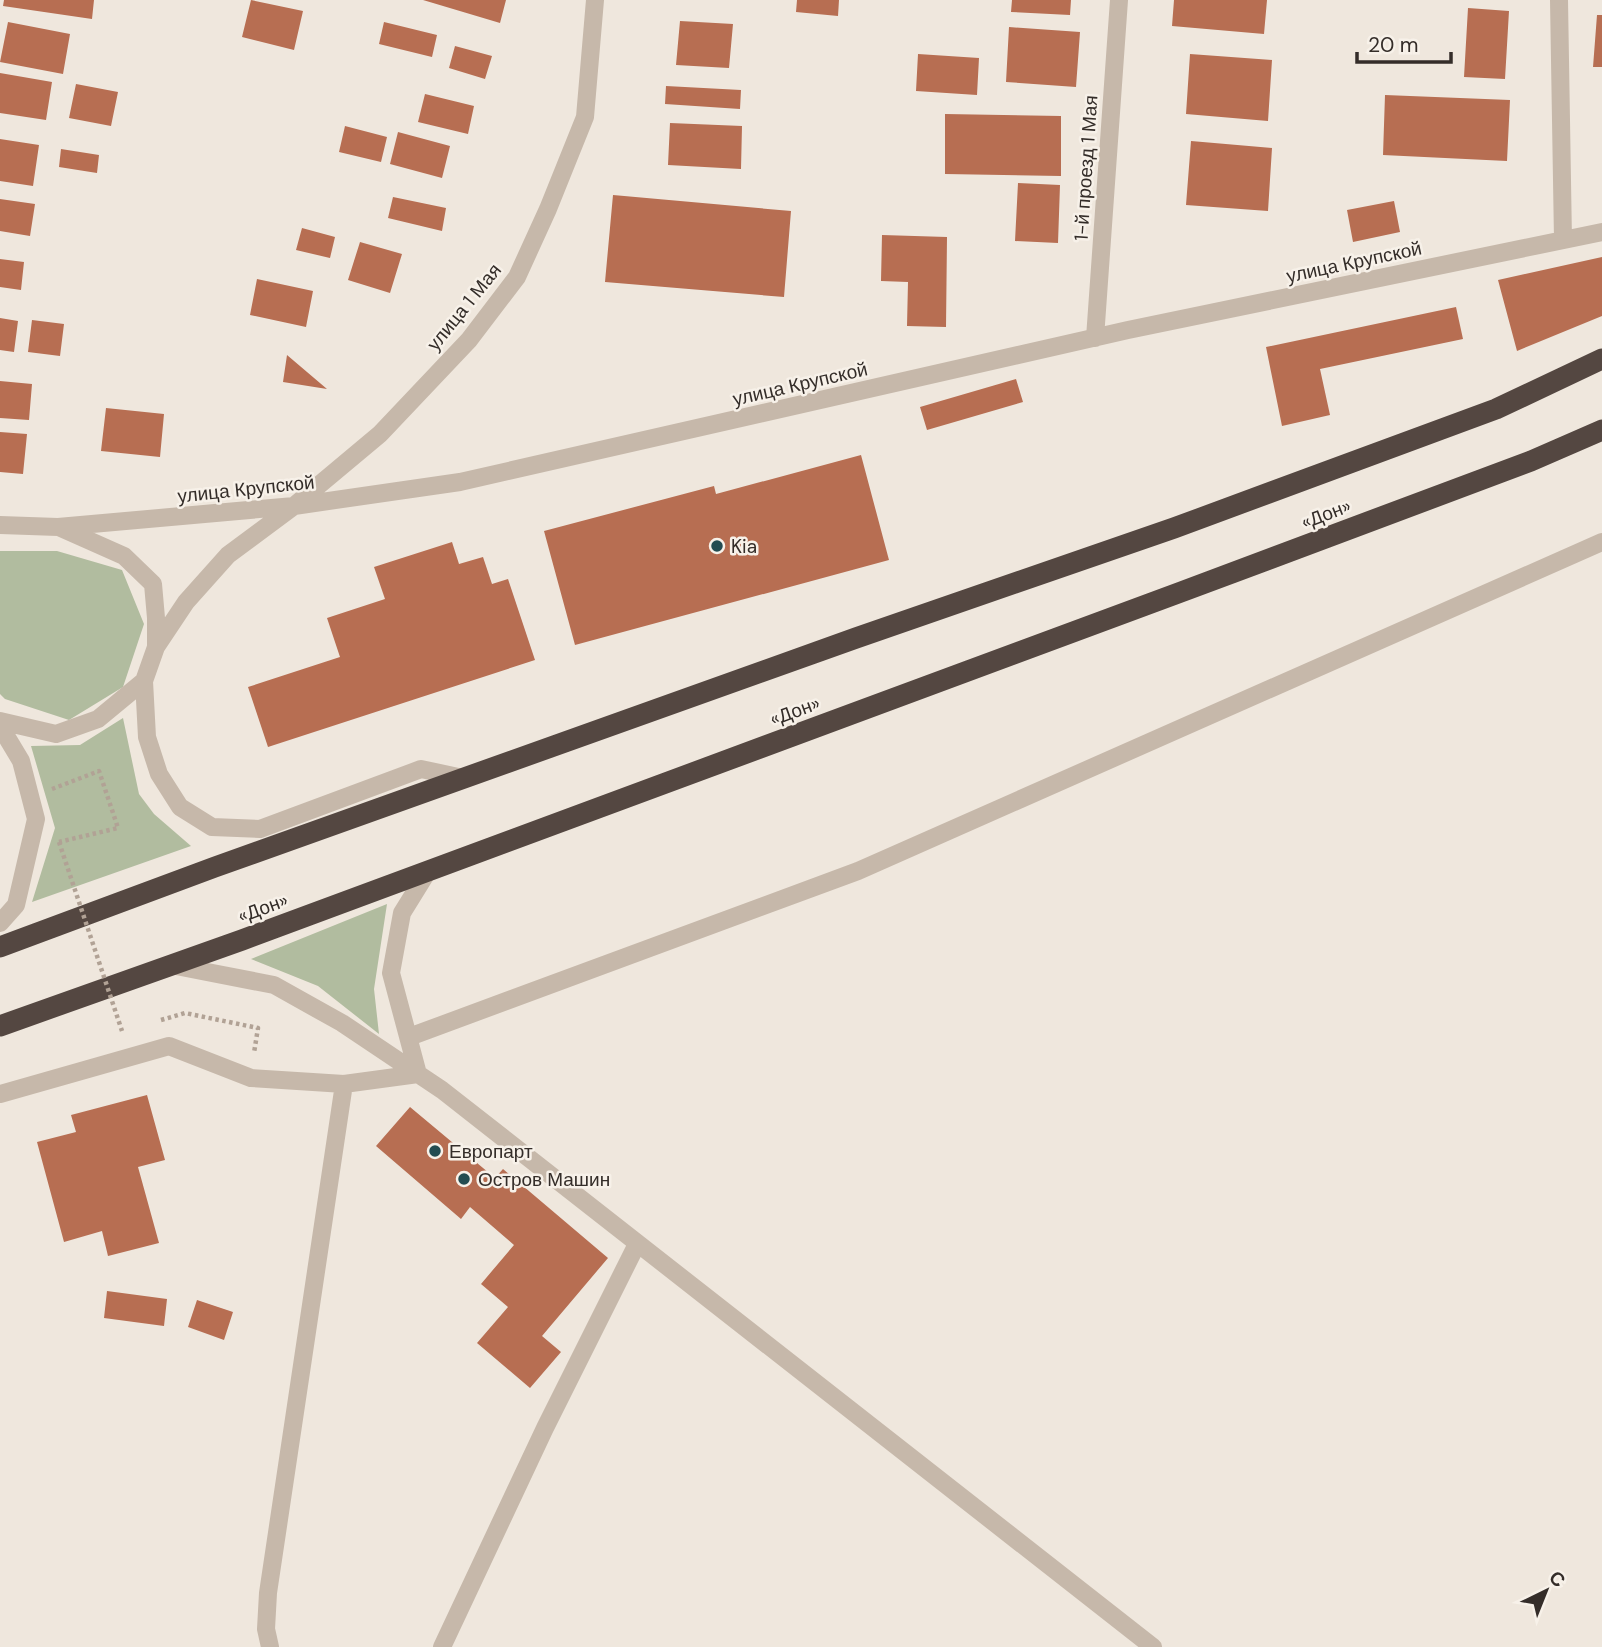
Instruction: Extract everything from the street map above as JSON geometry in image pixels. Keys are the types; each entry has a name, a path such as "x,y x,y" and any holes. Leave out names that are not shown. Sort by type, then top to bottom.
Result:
{"highway":[{"name":"«Дон»","path":"0,947 463,778 1174,528 1496,409 1602,359"},
{"name":"«Дон»","path":"0,1026 428,871 1181,592 1531,461 1602,430"}],"street":[{"name":"улица 1 Мая","path":"156,647 186,602 228,555 294,506 380,434 470,340 517,277 548,209 584,117 595,0"},
{"name":"1-й проезд 1 Мая","path":"1095,338 1119,0"},
{"path":"1559,0 1563,240"},
{"name":"улица Крупской","path":"0,525 58,527 294,506 460,482 1095,338 1602,232"},
{"path":"58,527 124,556 153,584 156,647 144,681 147,737 159,774 180,807 212,827 260,829 422,769 463,778"},
{"path":"409,1037 858,871 1602,542"},
{"path":"0,723 56,734 99,719 144,681"},
{"path":"0,723 21,761 36,818 16,905 0,923"},
{"path":"418,1074 391,973 402,913 428,871"},
{"path":"171,965 274,985 342,1023 442,1090 1153,1647"},
{"path":"0,1094 169,1046 251,1078 344,1084 418,1074"},
{"path":"270,1647 266,1629 268,1593 344,1084"},
{"path":"442,1647 545,1428 637,1244"}],"path":[{"path":"32,797 99,771 118,828 59,842 122,1031 135,1028"},
{"path":"160,1020 186,1013 258,1028"}],"green space":[{"path":"0,551 57,551 122,570 144,624 123,687 69,720 5,699 0,694"},
{"path":"123,718 139,794 154,814 191,846 32,902 55,828 31,746 80,745"},
{"path":"387,904 374,989 379,1034 318,986 251,959"}],"building":[{"path":"4,0 94,0 92,19 3,6"},
{"path":"251,0 303,11 294,50 242,37"},
{"path":"423,0 506,0 500,23"},
{"path":"797,0 839,0 838,16 796,12"},
{"path":"1012,0 1071,0 1070,15 1011,12"},
{"path":"1174,0 1267,0 1264,34 1172,26"},
{"path":"1468,8 1509,11 1505,79 1464,77"},
{"path":"1597,15 1602,15 1602,67 1593,67"},
{"path":"680,21 733,24 729,68 676,65"},
{"path":"8,22 70,34 63,74 0,62"},
{"path":"384,22 437,35 432,57 379,44"},
{"path":"1009,27 1080,32 1076,87 1006,82"},
{"path":"455,46 492,56 485,79 449,68"},
{"path":"918,54 979,58 977,95 916,91"},
{"path":"1190,54 1272,60 1268,121 1186,114"},
{"path":"0,73 52,82 46,120 0,113"},
{"path":"76,84 118,92 111,126 69,118"},
{"path":"666,86 741,90 740,109 665,104"},
{"path":"425,94 474,106 468,134 418,122"},
{"path":"1385,95 1510,100 1507,161 1383,155"},
{"path":"945,114 1061,116 1061,176 945,174"},
{"path":"670,123 742,126 741,169 668,165"},
{"path":"345,126 387,137 381,162 339,152"},
{"path":"398,132 450,146 442,178 390,164"},
{"path":"0,139 39,145 33,186 0,181"},
{"path":"1191,141 1272,148 1268,211 1186,205"},
{"path":"61,149 99,155 97,173 59,167"},
{"path":"1018,183 1060,185 1058,243 1015,241"},
{"path":"613,195 791,211 784,297 605,282"},
{"path":"393,197 446,208 442,231 388,218"},
{"path":"0,199 35,204 30,236 0,231"},
{"path":"1394,201 1400,232 1353,242 1347,210"},
{"path":"302,228 335,237 330,258 296,250"},
{"path":"882,235 947,237 946,327 907,326 908,282 881,281"},
{"path":"360,242 402,254 390,293 348,280"},
{"path":"1602,257 1602,316 1517,351 1498,280"},
{"path":"0,259 24,262 21,290 0,287"},
{"path":"257,279 313,291 306,327 250,315"},
{"path":"1456,307 1463,339 1320,369 1330,415 1282,426 1266,347"},
{"path":"0,318 18,321 14,352 0,350"},
{"path":"32,320 64,324 60,356 28,352"},
{"path":"287,355 327,389 283,382"},
{"path":"1016,379 1023,402 927,430 920,407"},
{"path":"0,381 32,384 29,420 0,418"},
{"path":"106,408 164,414 160,457 101,451"},
{"path":"0,432 27,434 23,474 0,472"},
{"name":"Kia","path":"861,455 889,560 575,645 544,531 714,486 716,494"},
{"path":"452,542 459,564 483,557 492,584 508,579 535,660 268,747 248,687 340,657 327,618 385,599 374,567"},
{"path":"147,1095 165,1160 138,1167 159,1243 108,1256 102,1231 64,1242 37,1142 76,1132 71,1115"},
{"path":"410,1107 495,1178 503,1169 608,1258 542,1336 561,1352 530,1388 477,1343 508,1307 481,1284 514,1245 470,1207 461,1219 376,1146"},
{"path":"107,1291 167,1299 164,1326 104,1318"},
{"path":"197,1300 233,1312 224,1340 188,1327"}],"place":[{"name":"Kia","path":"717,546"},
{"name":"Европарт","path":"435,1151"},
{"name":"Остров Машин","path":"464,1179"}]}
